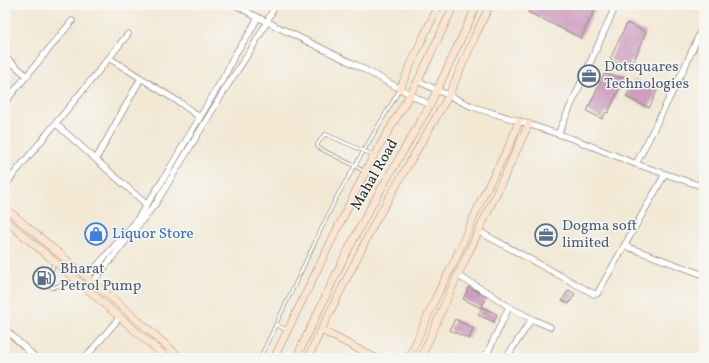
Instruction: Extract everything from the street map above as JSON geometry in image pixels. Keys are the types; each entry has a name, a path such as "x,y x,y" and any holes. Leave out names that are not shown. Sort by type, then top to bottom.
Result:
{"main road":[{"path":"400,89 439,5"},
{"name":"Mahal Road","path":"274,358 365,172 418,81 454,5"},
{"name":"Mahal Road","path":"296,358 336,274 369,210 430,105 477,5"},
{"path":"308,358 375,222 449,95 490,5"},
{"path":"409,358 484,194 511,142 519,121"},
{"path":"421,358 478,231 529,124"},
{"path":"5,208 181,358"},
{"path":"5,220 167,358"},
{"path":"336,274 346,280"},
{"path":"321,330 376,358"}],"street":[{"path":"236,5 267,22 356,65 430,105"},
{"path":"90,280 156,203 267,22 275,5"},
{"path":"558,134 616,5"},
{"path":"90,280 134,224 161,183 258,17"},
{"path":"5,102 72,21"},
{"path":"636,164 682,73 704,24"},
{"path":"5,184 56,124 128,34"},
{"path":"5,57 27,76"},
{"path":"109,58 182,104 199,117"},
{"path":"96,159 140,78"},
{"path":"418,81 473,108 529,124 636,164 704,187"},
{"path":"56,124 146,204"},
{"path":"478,231 594,294 598,294 665,174"},
{"path":"625,246 704,275"},
{"path":"458,276 489,293 509,307 532,320 550,327"},
{"path":"485,358 509,307"},
{"path":"85,358 120,317"},
{"path":"506,358 532,320"},
{"path":"5,329 36,358"}],"lane":[{"path":"260,358 336,198 400,89"},
{"path":"365,172 319,148 318,145 323,136 325,134 374,156"},
{"path":"54,261 52,269 46,280 52,288 67,283 79,282"},
{"path":"276,325 288,331"}],"building":[{"path":"532,5 597,5 581,38 528,12"},
{"path":"627,23 646,32 634,61 632,60 628,69 610,59"},
{"path":"604,74 624,78 608,113 606,112 602,119 587,111"},
{"path":"634,80 657,91 649,108 626,97"},
{"path":"469,287 487,297 481,308 463,299"},
{"path":"569,290 575,294 569,304 562,300"},
{"path":"482,307 497,314 494,322 478,315"},
{"path":"455,319 473,328 469,339 450,330"}],"place":[{"name":"Dotsquares Technologies","path":"589,76"},
{"name":"Liquor Store","path":"96,234"},
{"name":"Dogma soft limited","path":"546,235"},
{"name":"Bharat Petrol Pump","path":"44,278"}]}
